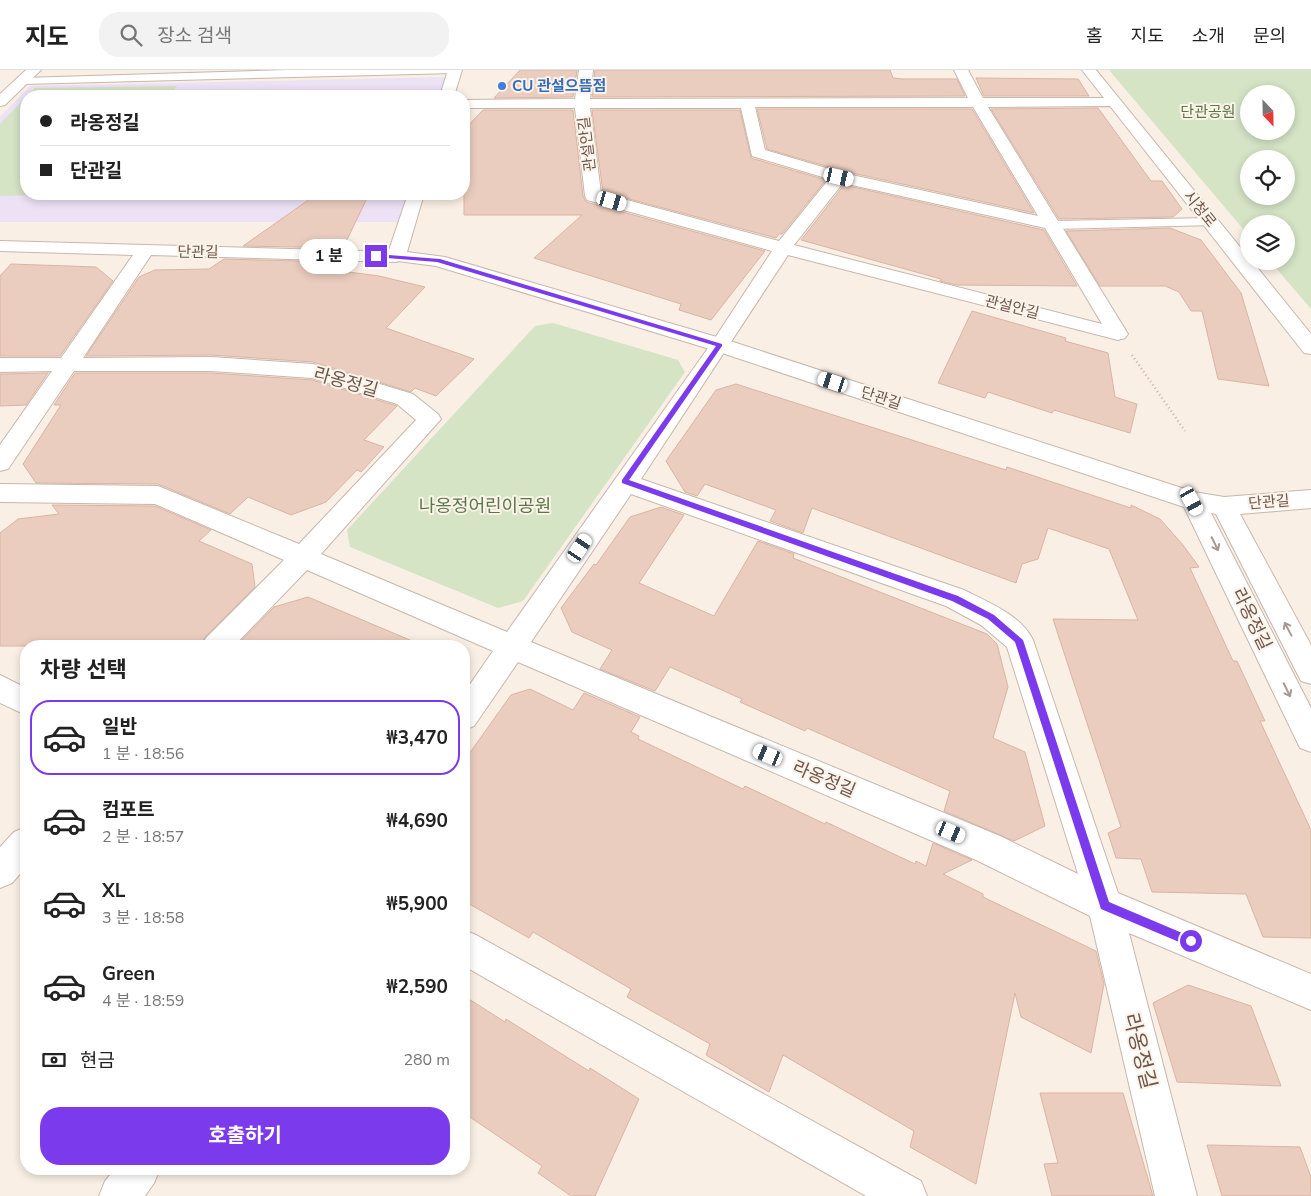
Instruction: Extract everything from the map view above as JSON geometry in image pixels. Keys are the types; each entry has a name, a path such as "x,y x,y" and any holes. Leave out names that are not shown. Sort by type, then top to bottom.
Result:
{"street":[{"path":"0,102 34,70"},
{"path":"449,90 456,70"},
{"name":"관설안길","path":"586,70 582,105 593,196 783,248 1118,334"},
{"path":"961,70 978,103 1054,225 1118,334"},
{"name":"시청로","path":"1089,70 1311,348"},
{"name":"관설안길","path":"470,104 1114,102"},
{"path":"747,103 758,153 839,177 1054,225"},
{"path":"470,708 720,345 783,248 839,177"},
{"path":"396,256 414,200"},
{"name":"단관길","path":"0,246 396,256 438,261 720,345 1192,501 1224,506 1311,498"},
{"path":"0,462 145,250"},
{"name":"라옹정길","path":"0,365 211,364 313,371 405,399 430,419 303,557 222,640"},
{"name":"라옹정길","path":"624,482 955,598 991,617 1019,640 1105,905 1176,1196"},
{"name":"라옹정길","path":"0,493 158,495 988,848 1105,905 1311,992"},
{"name":"라옹정길","path":"1192,501 1311,738"},
{"name":"라옹정길","path":"1224,506 1311,672"},
{"path":"0,688 20,699"},
{"path":"0,871 20,849"},
{"path":"470,949 906,1196"},
{"path":"120,1196 136,1175"}],"lane":[{"path":"23,81 324,71 456,70"},
{"path":"1054,225 1210,222"}],"path":[{"path":"1118,334 1185,431"}],"shaded area":[{"path":"449,77 446,90 26,90 30,86"},
{"path":"20,96 20,200 413,200 407,222 0,222 0,117"}],"green space":[{"name":"단관공원","path":"1109,70 1311,70 1311,309 1278,270 1295,270 1295,215 1240,215 1240,225"},
{"path":"177,86 174,90 33,90 35,88"},
{"path":"20,103 20,196 0,196 0,124"},
{"name":"나옹정어린이공원","path":"553,323 678,360 685,372 523,601 498,608 350,547 347,530 535,326"}],"building":[{"path":"520,70 577,70 573,97 494,98"},
{"path":"595,70 890,70 893,78 957,79 965,96 592,97"},
{"path":"976,78 1078,79 1089,96 984,96"},
{"path":"1098,108 1151,181 1162,181 1182,209 1173,217 1059,219 991,109"},
{"path":"757,109 972,109 1034,213 843,171 767,149"},
{"path":"483,110 573,110 583,196 586,202 765,251 711,320 679,310 681,304 534,258 582,215 464,215 464,200 470,200 470,124"},
{"path":"592,110 740,110 751,158 826,180 782,234 779,234 776,238 603,192"},
{"path":"844,185 1044,230 1077,286 957,285 801,240"},
{"path":"308,200 366,200 343,248 243,246"},
{"path":"1170,228 1201,240 1241,293 1269,386 1218,379 1202,311 1191,311 1179,292 1165,286 1100,286 1066,231"},
{"path":"224,259 336,262 333,270 379,276 425,287 386,328 474,359 436,396 415,388 411,392 313,362 211,355 86,356 139,277 155,270 209,269"},
{"path":"11,264 96,267 113,281 60,356 0,356 0,276"},
{"path":"972,311 1066,338 1065,341 1108,353 1115,397 1137,404 1130,433 1054,410 1052,413 988,392 985,398 938,383"},
{"path":"48,373 26,405 0,406 0,374"},
{"path":"75,373 211,373 312,380 397,406 364,440 384,447 361,472 357,470 326,502 291,515 248,497 230,514 158,484 36,483 23,464 61,405 54,405"},
{"path":"736,384 1006,470 1007,467 1131,508 1131,505 1160,519 1199,567 1190,568 1233,661 1237,661 1265,721 1260,721 1311,830 1311,938 1263,937 1246,894 1152,892 1141,859 1116,858 1108,833 1121,827 1053,619 1138,620 1109,549 1048,528 1038,559 1022,564 1016,583 812,508 803,533 770,521 776,510 705,484 697,496 685,492 666,461 716,390"},
{"path":"52,505 155,506 211,530 199,541 252,564 255,587 203,640 20,640 20,646 0,646 0,533 18,519 59,514"},
{"path":"661,507 684,515 639,583 714,616 758,541 794,554 793,558 987,634 997,644 1008,687 993,738 1025,752 1045,826 1014,841 944,811 950,791 807,728 805,731 740,702 742,699 670,667 655,691 600,669 612,650 572,632 561,608 594,564 596,565 630,517"},
{"path":"308,597 410,640 242,640 274,607"},
{"path":"530,689 573,710 584,693 640,717 631,732 639,736 638,739 743,789 745,786 915,864 916,861 926,866 933,843 972,860 943,874 983,894 983,897 1096,951 1104,984 1091,1053 1021,1017 1015,993 976,1184 910,1147 914,1131 783,1055 769,1092 706,1055 710,1044 627,997 631,989 533,932 529,938 470,904 470,753 511,695"},
{"path":"1188,985 1251,1006 1281,1086 1177,1082 1153,1003"},
{"path":"470,1000 505,1022 506,1019 589,1071 590,1068 639,1099 595,1196 571,1196 538,1173 542,1166 470,1117"},
{"path":"1040,1093 1123,1093 1153,1196 1052,1196 1044,1164 1058,1163"},
{"path":"1207,1145 1300,1147 1311,1177 1311,1196 1222,1196"}],"place":[{"name":"CU 관설으뜸점","path":"502,86"}],"route":[{"path":"376,256 396,256 438,261 720,345 624,482 955,598 991,617 1019,640 1105,905 1191,941"}]}
